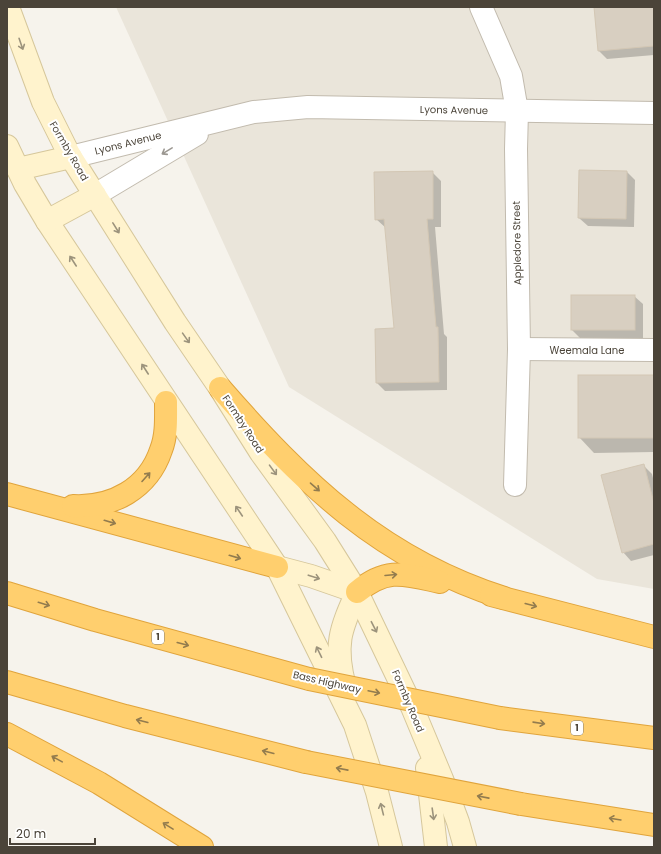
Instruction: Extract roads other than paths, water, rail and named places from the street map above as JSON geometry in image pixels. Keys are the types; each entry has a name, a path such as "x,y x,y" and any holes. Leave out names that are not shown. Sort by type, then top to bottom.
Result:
{"highway":[{"path":"220,388 295,470 352,520 381,540 445,576 471,587 504,598"},
{"path":"46,504 88,507 119,499 136,487 149,475 162,450 166,422 166,402"},
{"path":"7,494 277,567"},
{"path":"356,592 366,584 383,576 403,574 504,598 654,637"},
{"name":"Bass Highway","path":"7,593 309,679 500,718 654,738"},
{"path":"7,682 125,716 306,762 521,804 654,825"},
{"path":"7,734 100,783 202,847"}],"main road":[{"name":"Formby Road","path":"8,7 43,102 71,157 175,322 220,388 261,453 325,541 356,592 399,679 451,803 465,847"},
{"path":"7,146 47,221 277,567 355,725"},
{"path":"18,169 71,157"},
{"path":"47,221 95,195"},
{"path":"277,567 311,576 356,592 342,630 338,647 342,677 355,725 377,792 391,847"},
{"path":"422,734 436,847"}],"street":[{"name":"Appledore Street","path":"481,7 511,76 517,111 516,149 519,349 515,485"},
{"name":"Lyons Avenue","path":"71,157 254,112 308,107 654,113"},
{"name":"Lyons Avenue","path":"95,195 198,133 254,112"},
{"name":"Weemala Lane","path":"519,349 654,350"}]}
